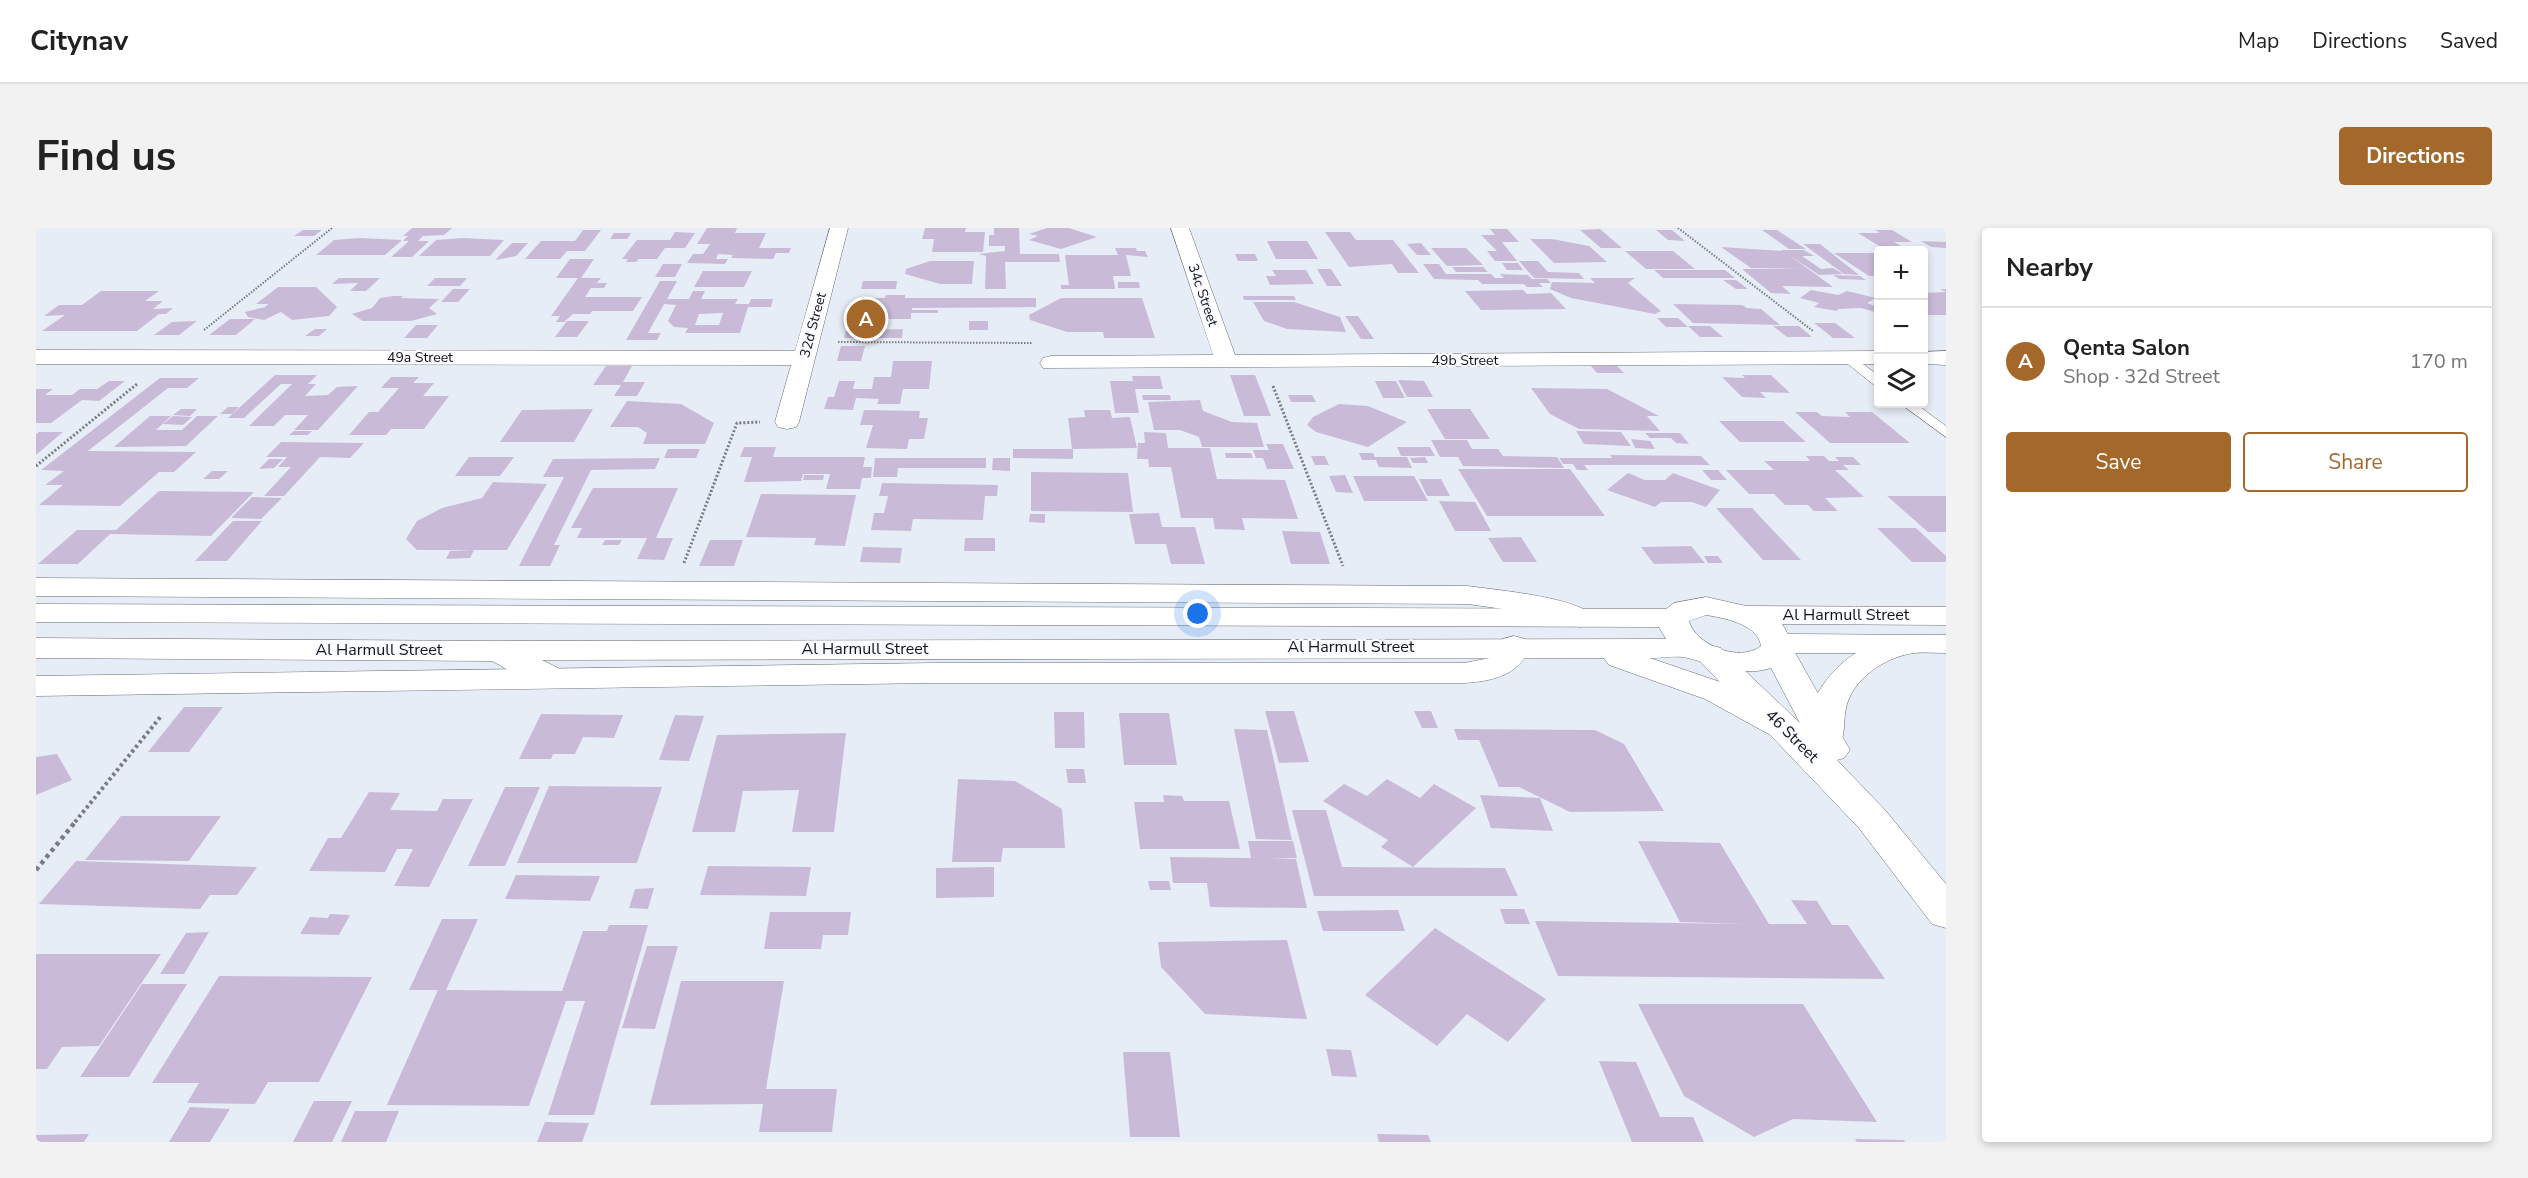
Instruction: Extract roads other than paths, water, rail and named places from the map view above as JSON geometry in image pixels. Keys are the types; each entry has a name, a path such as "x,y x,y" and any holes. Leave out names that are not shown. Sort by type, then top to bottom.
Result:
{"street":[{"name":"32d Street","path":"787,422 839,228"},
{"name":"34c Street","path":"1180,228 1226,362"},
{"name":"49a Street","path":"36,357 806,350"},
{"name":"49b Street","path":"1051,363 1874,358"},
{"path":"1928,358 1946,358"},
{"path":"36,587 1490,597 1535,604 1577,632 1628,660 1682,678 1752,709 1786,729"},
{"path":"1673,618 1685,609 1706,606 1746,615"},
{"name":"Al Harmull Street","path":"36,613 1577,632 1702,652 1734,661 1758,661 1767,658 1777,646 1931,644"},
{"name":"Al Harmull Street","path":"1746,615 1946,616"},
{"name":"46 Street","path":"1746,615 1771,631 1826,740 1872,819"},
{"name":"Al Harmull Street","path":"36,648 496,651 1514,646 1577,632 1673,618"},
{"name":"46 Street","path":"1673,618 1676,633 1702,652 1786,729 1872,819 1946,914"},
{"path":"1826,740 1827,710 1838,685 1868,659 1931,644"},
{"path":"36,686 934,673 1464,673 1500,666 1508,660 1514,646"},
{"path":"496,651 552,678"}],"lane":[{"path":"1849,358 1874,378"},
{"path":"1913,408 1946,433"}],"place":[{"name":"Qenta Salon","path":"866,319"}]}
